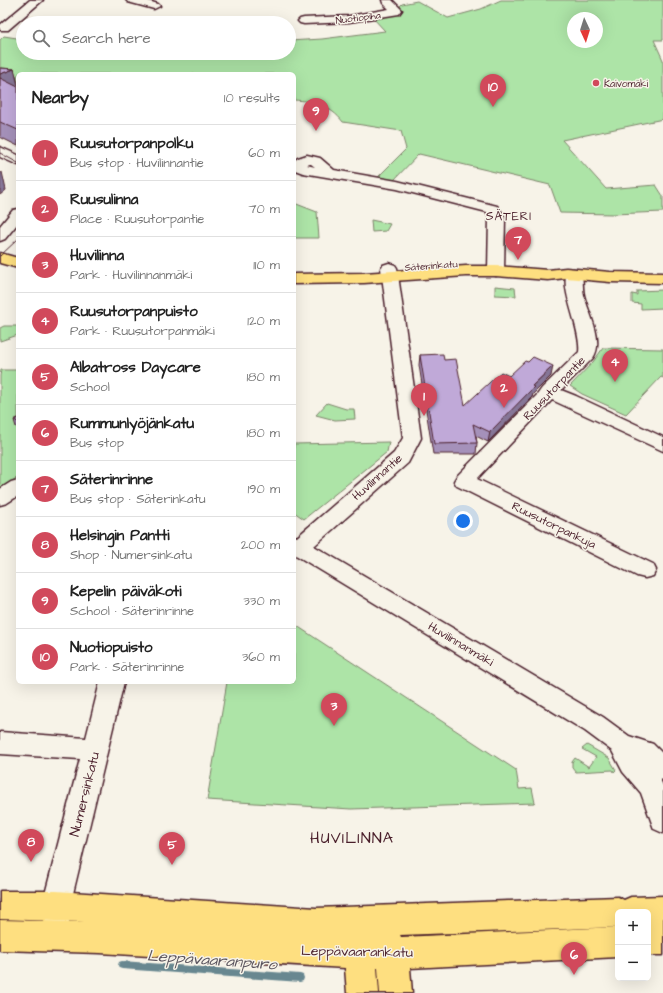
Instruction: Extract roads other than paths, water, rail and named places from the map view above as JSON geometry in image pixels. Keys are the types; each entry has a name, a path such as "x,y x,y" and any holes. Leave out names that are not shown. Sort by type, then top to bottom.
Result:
{"main road":[{"path":"0,258 16,262"},
{"name":"Säterinkatu","path":"296,270 389,272 466,271 496,267 548,275 570,273 610,277 663,278"},
{"path":"0,269 16,272"},
{"name":"Säterinkatu","path":"296,279 389,272"},
{"path":"0,905 56,906 316,923 615,912"},
{"path":"651,911 663,911"},
{"path":"377,921 393,953 396,993"},
{"path":"363,993 360,953 377,921"},
{"name":"Leppävaarankatu","path":"0,936 100,938 360,953 393,953 615,942"},
{"path":"651,940 663,940"}],"street":[{"path":"18,16 37,0"},
{"path":"132,0 154,6"},
{"name":"Nuotiopiha","path":"304,21 349,19 395,12 396,10 390,0"},
{"path":"4,28 16,18"},
{"path":"329,173 397,185 492,209 497,216 496,267"},
{"path":"0,236 10,220"},
{"name":"Huvilinnantie","path":"296,546 400,458 412,438 389,272"},
{"name":"Ruusutorpantie","path":"464,481 544,399 548,392 587,354 587,338 570,273"},
{"path":"548,392 570,400 663,445"},
{"name":"Ruusutorpankuja","path":"464,481 645,570"},
{"path":"0,498 16,488"},
{"name":"Huvilinnanmäki","path":"296,546 594,724 621,744 632,764 659,777 657,800 663,821"},
{"name":"Numersinkatu","path":"47,937 111,684"},
{"path":"0,743 95,749"}],"waterway":[{"name":"Leppävaaranpuro","path":"122,965 300,978"}],"tram line":[{"path":"0,153 16,162"},
{"path":"0,256 16,241"}],"place":[{"name":"Kaivomäki","path":"596,83"},
{"name":"Nuotiopuisto","path":"493,107"},
{"name":"Kepelin päiväkoti","path":"316,131"},
{"name":"Säterinrinne","path":"518,260"},
{"name":"Ruusutorpanpuisto","path":"615,382"},
{"name":"Ruusulinna","path":"504,408"},
{"name":"Ruusutorpanpolku","path":"424,416"},
{"name":"Huvilinna","path":"334,726"},
{"name":"Helsingin Pantti","path":"31,862"},
{"name":"Albatross Daycare","path":"172,865"},
{"name":"Rummunlyöjänkatu","path":"574,975"}],"district":[{"name":"SÄTERI","path":"509,216"},
{"name":"HUVILINNA","path":"352,837"}]}
